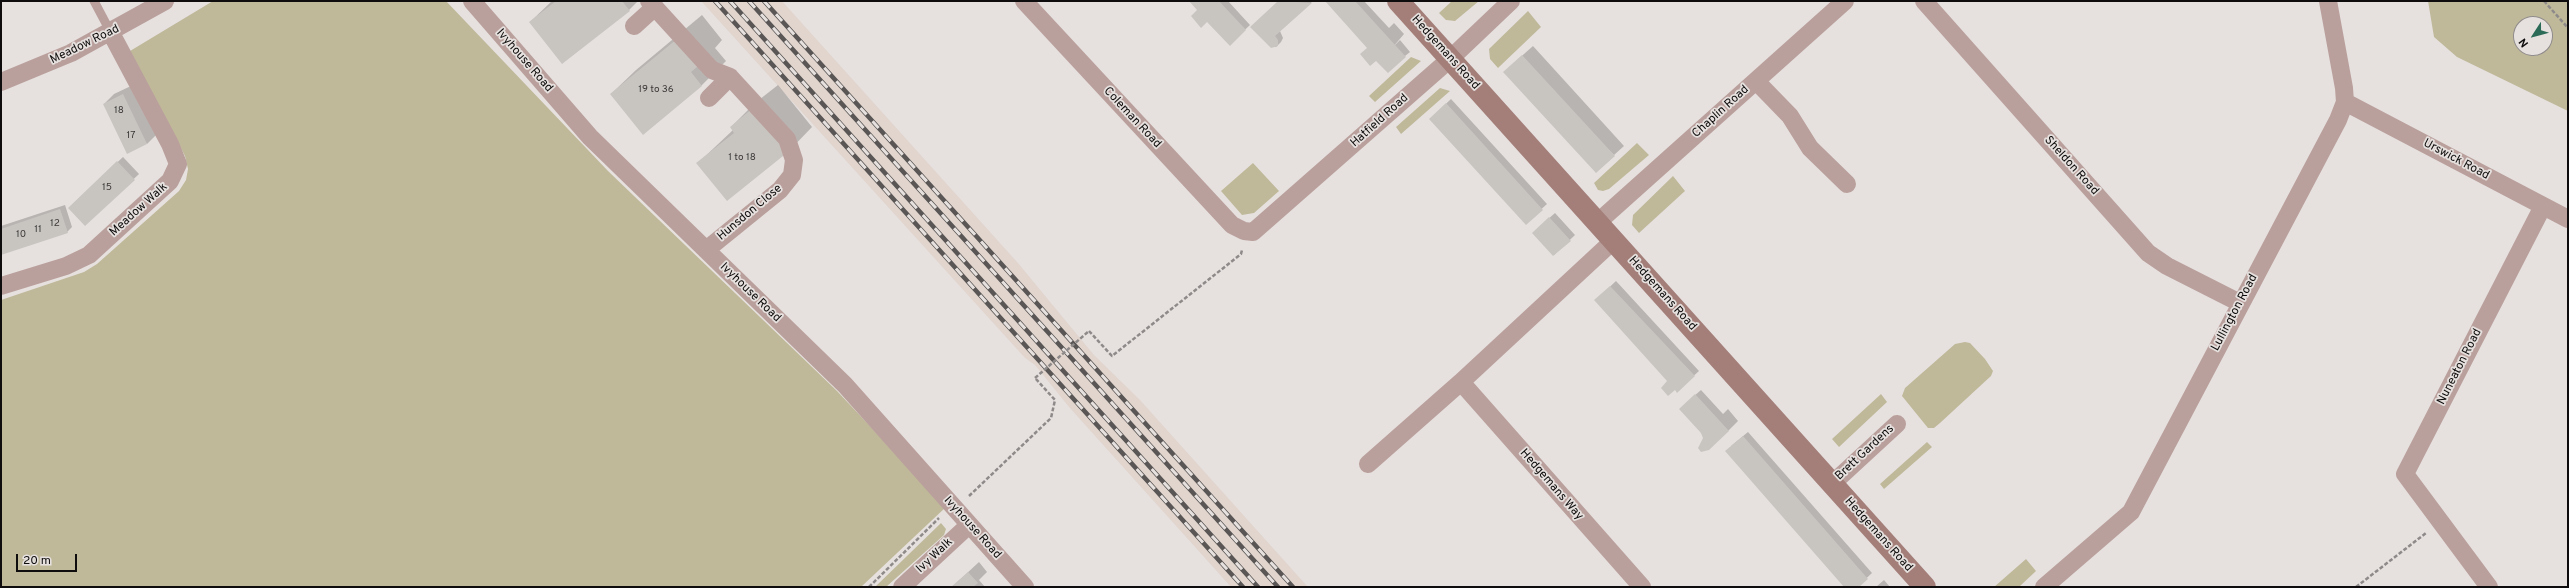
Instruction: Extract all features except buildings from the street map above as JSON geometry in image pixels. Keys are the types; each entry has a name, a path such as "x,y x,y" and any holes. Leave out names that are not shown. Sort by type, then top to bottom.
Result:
{"street":[{"name":"Meadow Road","path":"1,82 71,54 111,33 165,1"},
{"name":"Ivyhouse Road","path":"472,1 590,137 845,385 1025,587"},
{"name":"Coleman Road","path":"1024,1 1232,225 1244,231"},
{"name":"Hedgemans Road","path":"1398,1 1925,587"},
{"name":"Hatfield Road","path":"1244,231 1253,232 1262,226 1450,59 1510,1"},
{"name":"Chaplin Road","path":"1597,223 1845,1"},
{"name":"Sheldon Road","path":"1924,1 2148,253 2167,266 2240,303"},
{"name":"Lullington Road","path":"2044,587 2131,512 2240,303 2338,120 2344,102 2328,1"},
{"name":"Hunsdon Close","path":"634,26 652,4 712,70 730,77 787,139 794,160 792,176 780,190 706,250"},
{"name":"Meadow Walk","path":"1,286 66,266 89,255 170,181 178,164 170,144 111,33"},
{"path":"709,98 730,77"},
{"path":"1756,81 1790,116 1810,148 1847,184"},
{"name":"Urswick Road","path":"2344,102 2568,219"},
{"name":"Nuneaton Road","path":"2489,587 2405,474 2543,206"},
{"path":"1368,464 1461,382 1613,241"},
{"name":"Hedgemans Way","path":"1461,382 1642,587"},
{"name":"Brett Gardens","path":"1833,483 1897,424"},
{"name":"Ivy Walk","path":"902,587 969,525"}],"lane":[{"path":"94,1 111,33"}],"path":[{"path":"2544,1 2568,28"},
{"path":"869,587 1051,418 1055,400 1035,378 1089,331 1112,356 1241,254 1244,231"},
{"path":"2356,587 2441,522"}],"shaded area":[{"path":"213,1 446,1 608,171 837,391 946,507 861,587 1,587 1,300 84,272 97,264 179,191 186,180 188,169 185,156 130,51"},
{"path":"701,1 782,1 1018,263 1094,355 1140,400 1308,587 1231,587 1069,407 1035,365 1025,358"},
{"path":"1452,1 1479,1 1455,21 1446,20 1439,13"},
{"path":"2428,1 2568,1 2568,111 2457,57 2434,37"},
{"path":"1528,11 1541,27 1498,68 1490,59 1489,49"},
{"path":"1411,57 1421,61 1375,102 1369,96"},
{"path":"1440,88 1450,91 1401,134 1396,127"},
{"path":"1637,143 1649,155 1609,189 1603,191 1598,190 1594,183"},
{"path":"1253,163 1279,191 1254,213 1242,215 1221,191"},
{"path":"1673,176 1685,191 1639,233 1632,225 1633,215"},
{"path":"1965,342 1970,343 1985,359 1993,371 1991,376 1934,428 1928,428 1902,396 1905,388 1955,344"},
{"path":"1881,394 1887,402 1839,447 1832,439"},
{"path":"1927,442 1932,447 1884,489 1880,484"},
{"path":"941,523 946,529 944,535 886,587 875,587"},
{"path":"2026,559 2036,571 2019,587 1994,587"}],"railway":[{"path":"715,1 1243,587"},
{"path":"730,1 1258,587"},
{"path":"749,1 1278,587"},
{"path":"764,1 1293,587"}]}
